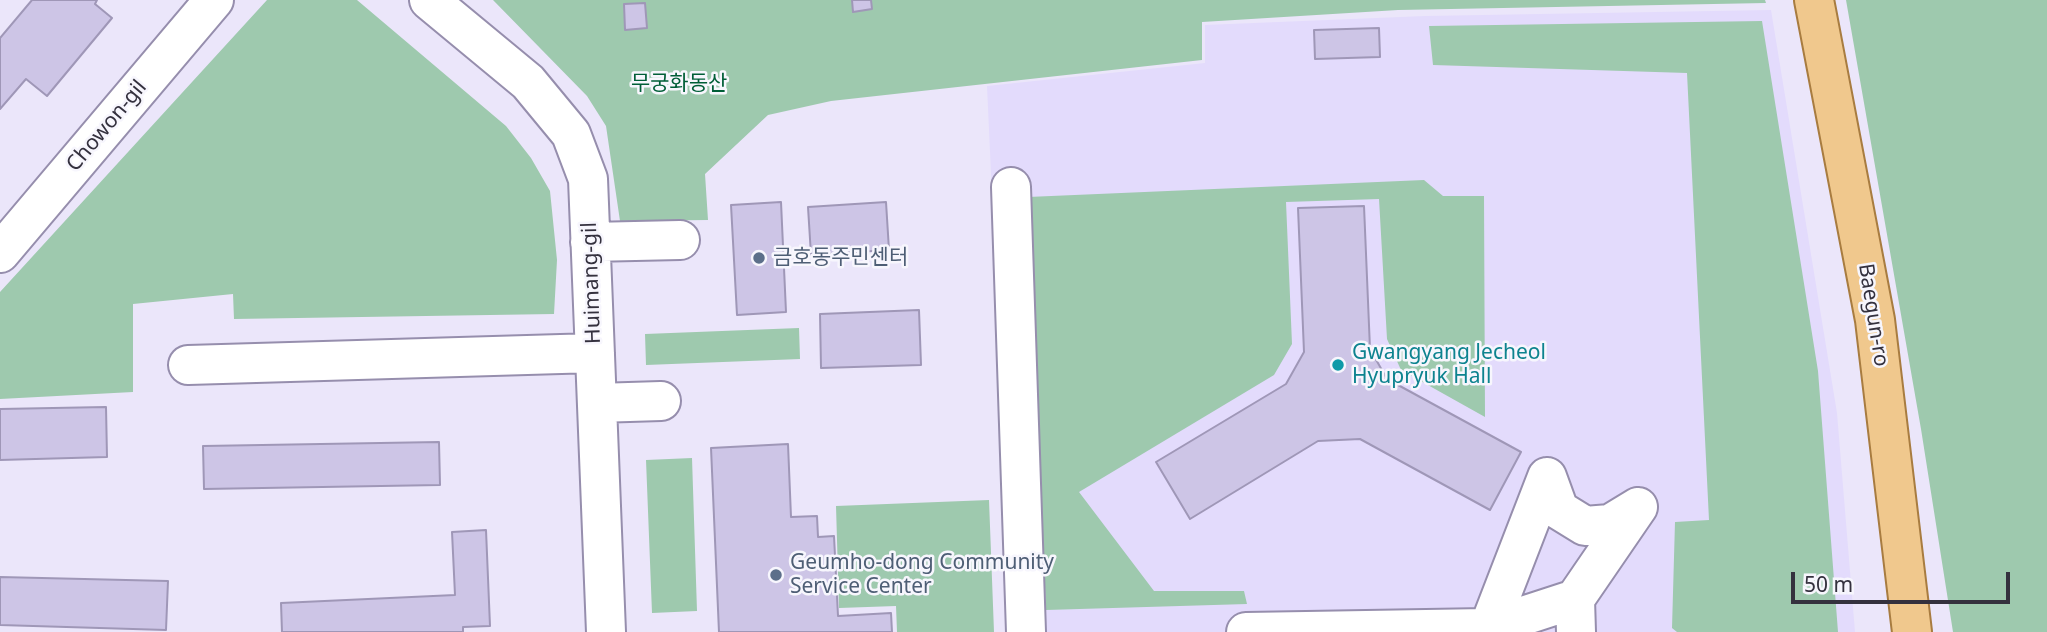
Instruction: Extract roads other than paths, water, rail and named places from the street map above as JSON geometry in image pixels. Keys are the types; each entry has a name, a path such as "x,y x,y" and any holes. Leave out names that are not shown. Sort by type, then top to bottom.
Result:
{"main road":[{"name":"Baegun-ro","path":"1814,0 1875,320 1912,632"}],"street":[{"name":"Chowon-gil","path":"0,253 214,0"},
{"name":"Huimang-gil","path":"429,0 528,82 571,134 588,179 606,632"},
{"path":"1011,187 1026,632"},
{"path":"590,243 680,240"},
{"path":"188,365 595,352"},
{"path":"597,403 661,401"},
{"path":"1245,632 1487,630 1576,616 1638,507 1610,524 1585,526 1559,510 1547,477 1487,630"}],"place":[{"name":"금호동주민센터","path":"759,258"},
{"name":"Gwangyang Jecheol Hyupryuk Hall","path":"1338,365"},
{"name":"Geumho-dong Community Service Center","path":"776,575"}],"park label":[{"name":"무궁화동산","path":"679,84"}]}
